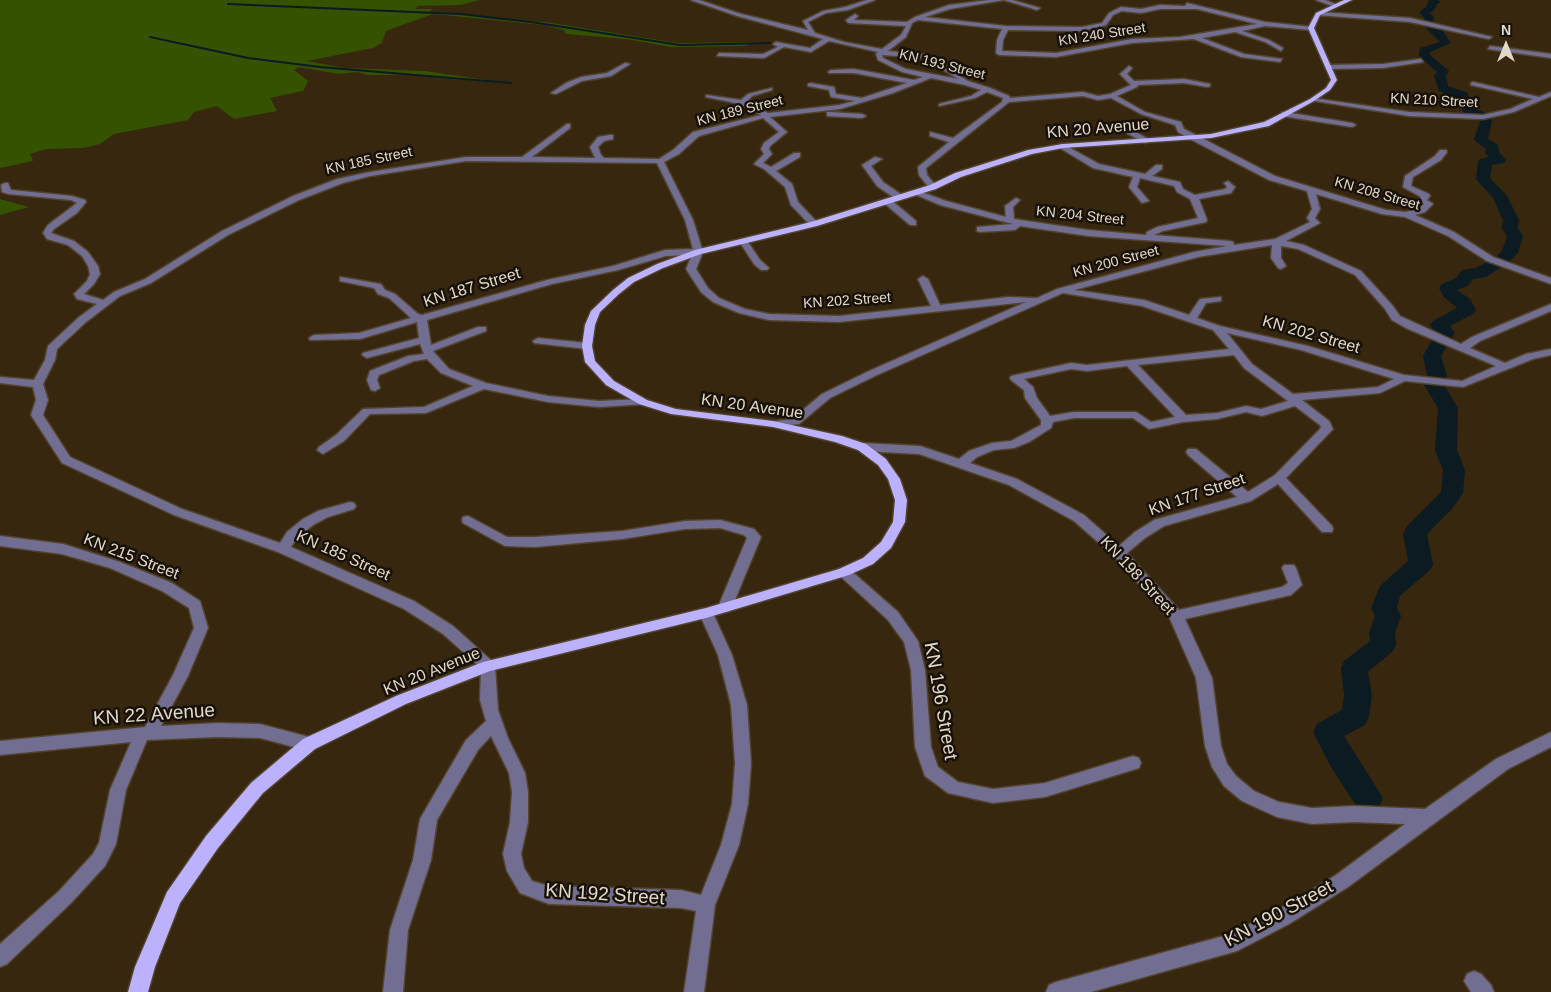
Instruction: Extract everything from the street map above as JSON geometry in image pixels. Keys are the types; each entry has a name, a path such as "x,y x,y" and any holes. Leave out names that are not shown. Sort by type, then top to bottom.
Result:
{"main road":[{"path":"1311,28 1314,18 1318,14 1349,0"},
{"name":"KN 20 Avenue","path":"138,992 144,967 173,898 212,842 257,788 309,744 401,700 488,666 725,607 844,572 868,561 886,545 899,522 901,500 894,479 882,462 862,447 838,439 773,424 675,412 643,402 610,383 590,362 587,346 590,324 596,310 616,292 631,280 660,266 698,252 814,224 916,193 992,163 1063,146 1193,138 1228,133 1266,124 1312,100 1328,89 1334,80 1311,28"}],"street":[{"path":"694,0 739,15 813,34 843,44 926,56 966,83"},
{"path":"813,34 806,22 808,20 825,12 846,9 872,0"},
{"name":"KN 193 Street","path":"1001,0 949,7 917,18 910,24 904,36 882,51 880,59 890,65 928,77 966,83 988,89 1003,95 1008,100"},
{"path":"1006,0 1036,8"},
{"path":"1173,0 1195,8 1265,24 1311,28"},
{"path":"1319,0 1335,5"},
{"path":"917,18 1006,28 1082,29 1104,24 1111,14 1120,9 1141,11 1171,7 1195,8"},
{"path":"1318,14 1395,19 1489,37"},
{"path":"855,16 848,21 910,24"},
{"name":"KN 240 Street","path":"1006,28 1000,40 999,53 1001,54 1063,55 1132,41 1195,37 1237,31 1265,24"},
{"path":"1237,31 1267,41 1281,49"},
{"path":"1195,37 1244,56 1280,60"},
{"path":"719,55 764,56 780,48 781,46 776,44 811,50 828,39"},
{"path":"1490,48 1551,56"},
{"path":"1328,67 1383,66 1421,61"},
{"path":"554,93 568,84 581,79 609,75 627,64"},
{"path":"1129,68 1123,74 1133,83 1184,81 1208,85"},
{"path":"831,72 854,71 914,82"},
{"name":"KN 189 Street","path":"660,161 676,152 696,134 766,115 840,107 866,100 928,77"},
{"path":"933,187 923,174 922,167 1008,100 1083,94 1098,98 1112,96 1135,86 1133,83"},
{"path":"1473,84 1541,99"},
{"path":"810,85 832,88 833,96 866,100"},
{"path":"742,102 750,95 770,89"},
{"path":"941,104 973,97 988,89"},
{"name":"KN 210 Street","path":"1312,100 1370,110 1483,117 1512,112 1551,94"},
{"path":"708,96 742,102 766,115 783,132 767,145 765,149 768,154 758,164 771,170 789,186 794,203 814,224"},
{"name":"KN 208 Street","path":"1112,96 1144,114 1178,124 1181,130 1193,138 1252,169 1286,183 1385,212 1407,215 1451,234 1490,259 1551,281"},
{"path":"792,111 862,116"},
{"path":"1285,114 1352,125"},
{"path":"525,159 567,126"},
{"path":"1104,126 1120,127 1148,141"},
{"path":"933,134 956,141"},
{"path":"603,160 597,156 594,147 601,139 610,137"},
{"path":"1063,146 1096,166 1177,184 1180,190 1194,198 1203,220 1150,232 1150,236"},
{"path":"1407,215 1422,210 1428,204 1422,200 1426,196 1407,187 1409,176 1438,158 1443,152"},
{"path":"771,170 797,156"},
{"name":"KN 185 Street","path":"488,666 448,630 409,605 283,549 178,512 66,460 37,415 42,400 38,384 50,360 52,348 116,294 148,281 225,233 271,209 340,181 391,170 466,159 660,161"},
{"path":"878,159 866,165 880,184 899,197"},
{"path":"660,161 689,220 698,252"},
{"path":"1145,201 1133,187 1141,177 1159,167"},
{"path":"1194,198 1228,191 1231,187 1228,183"},
{"path":"5,186 5,190 9,192 72,198 82,202 74,212 51,227 47,234 50,237 71,243 86,254 95,274 91,282 79,294 80,297 104,303"},
{"path":"1281,266 1276,258 1277,242 1316,223 1311,218 1316,209 1310,189"},
{"name":"KN 204 Street","path":"916,193 951,205 1014,221 1088,233 1150,236 1246,245"},
{"path":"980,228 1015,227 1009,206 1016,200"},
{"path":"887,201 914,223"},
{"path":"744,241 757,262 764,268"},
{"name":"KN 200 Street","path":"773,424 795,422 826,396 872,373 1060,291 1197,254 1246,245 1277,242 1301,247 1358,273 1389,306 1396,318 1423,332 1504,366"},
{"name":"KN 202 Street","path":"698,252 691,270 704,290 716,300 742,311 769,318 840,319 1040,299"},
{"name":"KN 187 Street","path":"427,349 422,318 550,282 594,273 665,254 698,252"},
{"path":"343,279 378,286 380,292 392,296 414,316 422,318"},
{"path":"923,279 937,308"},
{"name":"KN 202 Street","path":"1060,291 1128,300 1192,318 1217,328 1304,348 1403,378 1433,382 1468,382 1530,356 1551,352"},
{"path":"1192,318 1203,301 1218,299"},
{"path":"1462,348 1476,339 1551,307"},
{"path":"314,338 360,336 422,318"},
{"name":"KN 177 Street","path":"1119,553 1140,535 1159,523 1246,498 1279,478 1327,429 1325,423 1248,366 1217,328"},
{"path":"375,388 372,380 374,373 412,358 427,349 482,329"},
{"path":"538,341 587,346"},
{"path":"367,355 427,349"},
{"path":"427,349 445,371 483,386 548,399 590,403 643,402"},
{"path":"962,463 973,454 992,447 1014,444 1043,430 1047,426 1047,420 1031,398 1029,389 1015,378 1071,366 1088,368 1235,352"},
{"path":"1130,362 1183,419"},
{"path":"1047,420 1074,415 1136,415 1149,426 1183,419 1217,416 1246,409 1262,413 1292,400 1380,390 1403,378"},
{"path":"0,380 38,384"},
{"path":"323,450 340,438 367,411 426,410 483,386"},
{"name":"KN 198 Street","path":"862,447 920,450 1014,482 1046,498 1079,518 1119,553 1176,616 1204,678 1213,746 1220,767 1230,781 1248,796 1277,809 1312,816 1354,814 1428,817"},
{"path":"1192,452 1246,498"},
{"path":"1279,478 1327,528"},
{"path":"283,549 292,535 308,522 324,514 350,506"},
{"path":"468,520 505,541 525,542 622,535 685,525 720,524 749,532 754,537 725,607"},
{"name":"KN 215 Street","path":"0,541 63,549 114,565 167,587 195,605 201,628 180,676 146,734 118,790 107,844 99,860 65,897 0,957"},
{"path":"1176,616 1286,591 1295,585 1289,568"},
{"name":"KN 196 Street","path":"844,572 893,616 911,641 918,670 923,747 931,772 954,788 993,796 1045,790 1133,763"},
{"path":"694,992 706,905 730,845 740,804 743,763 739,706 725,655 706,612"},
{"name":"KN 192 Street","path":"488,666 488,700 494,724 517,773 520,792 519,822 512,854 516,871 526,887 549,895 681,899 706,905"},
{"path":"393,992 399,930 422,860 430,818 472,745 494,724"},
{"name":"KN 22 Avenue","path":"0,748 146,734 217,730 260,732 309,744"},
{"path":"1428,817 1502,764 1549,743"},
{"name":"KN 190 Street","path":"1056,992 1230,944 1282,918 1342,881 1428,817"}],"green space":[{"path":"0,0 480,0 461,5 418,6 415,9 432,9 430,12 460,13 493,19 545,22 678,43 755,42 745,46 671,47 626,39 566,34 564,30 544,25 433,14 386,31 382,43 373,48 307,61 345,68 425,71 506,83 433,78 429,75 367,75 358,72 339,74 299,67 294,70 308,81 303,91 270,98 277,111 234,119 217,106 194,112 188,120 114,134 100,144 83,148 46,149 30,154 33,161 0,168"},
{"path":"0,199 29,207 0,215"}],"waterway":[{"path":"1368,798 1341,758 1327,732 1355,717 1358,695 1354,668 1383,645 1382,633 1388,616 1384,608 1389,592 1421,564 1415,534 1420,525 1444,504 1452,493 1454,470 1446,450 1448,408 1433,383 1437,376 1432,356 1438,343 1446,333 1439,325 1467,310 1464,303 1450,293 1448,288 1462,282 1468,274 1480,273 1503,259 1510,253 1515,236 1510,229 1511,220 1500,196 1483,179 1485,162 1499,160 1492,153 1493,148 1481,140 1486,121 1483,117 1469,111 1463,103 1464,96 1443,88 1440,76 1443,71 1425,56 1424,50 1446,43 1439,33 1428,24 1429,17 1424,12 1430,9 1434,0"},
{"path":"228,4 460,14 531,22 680,45 771,43"},
{"path":"150,37 248,58 320,67 511,83"},
{"path":"1454,475 1461,481"}]}
